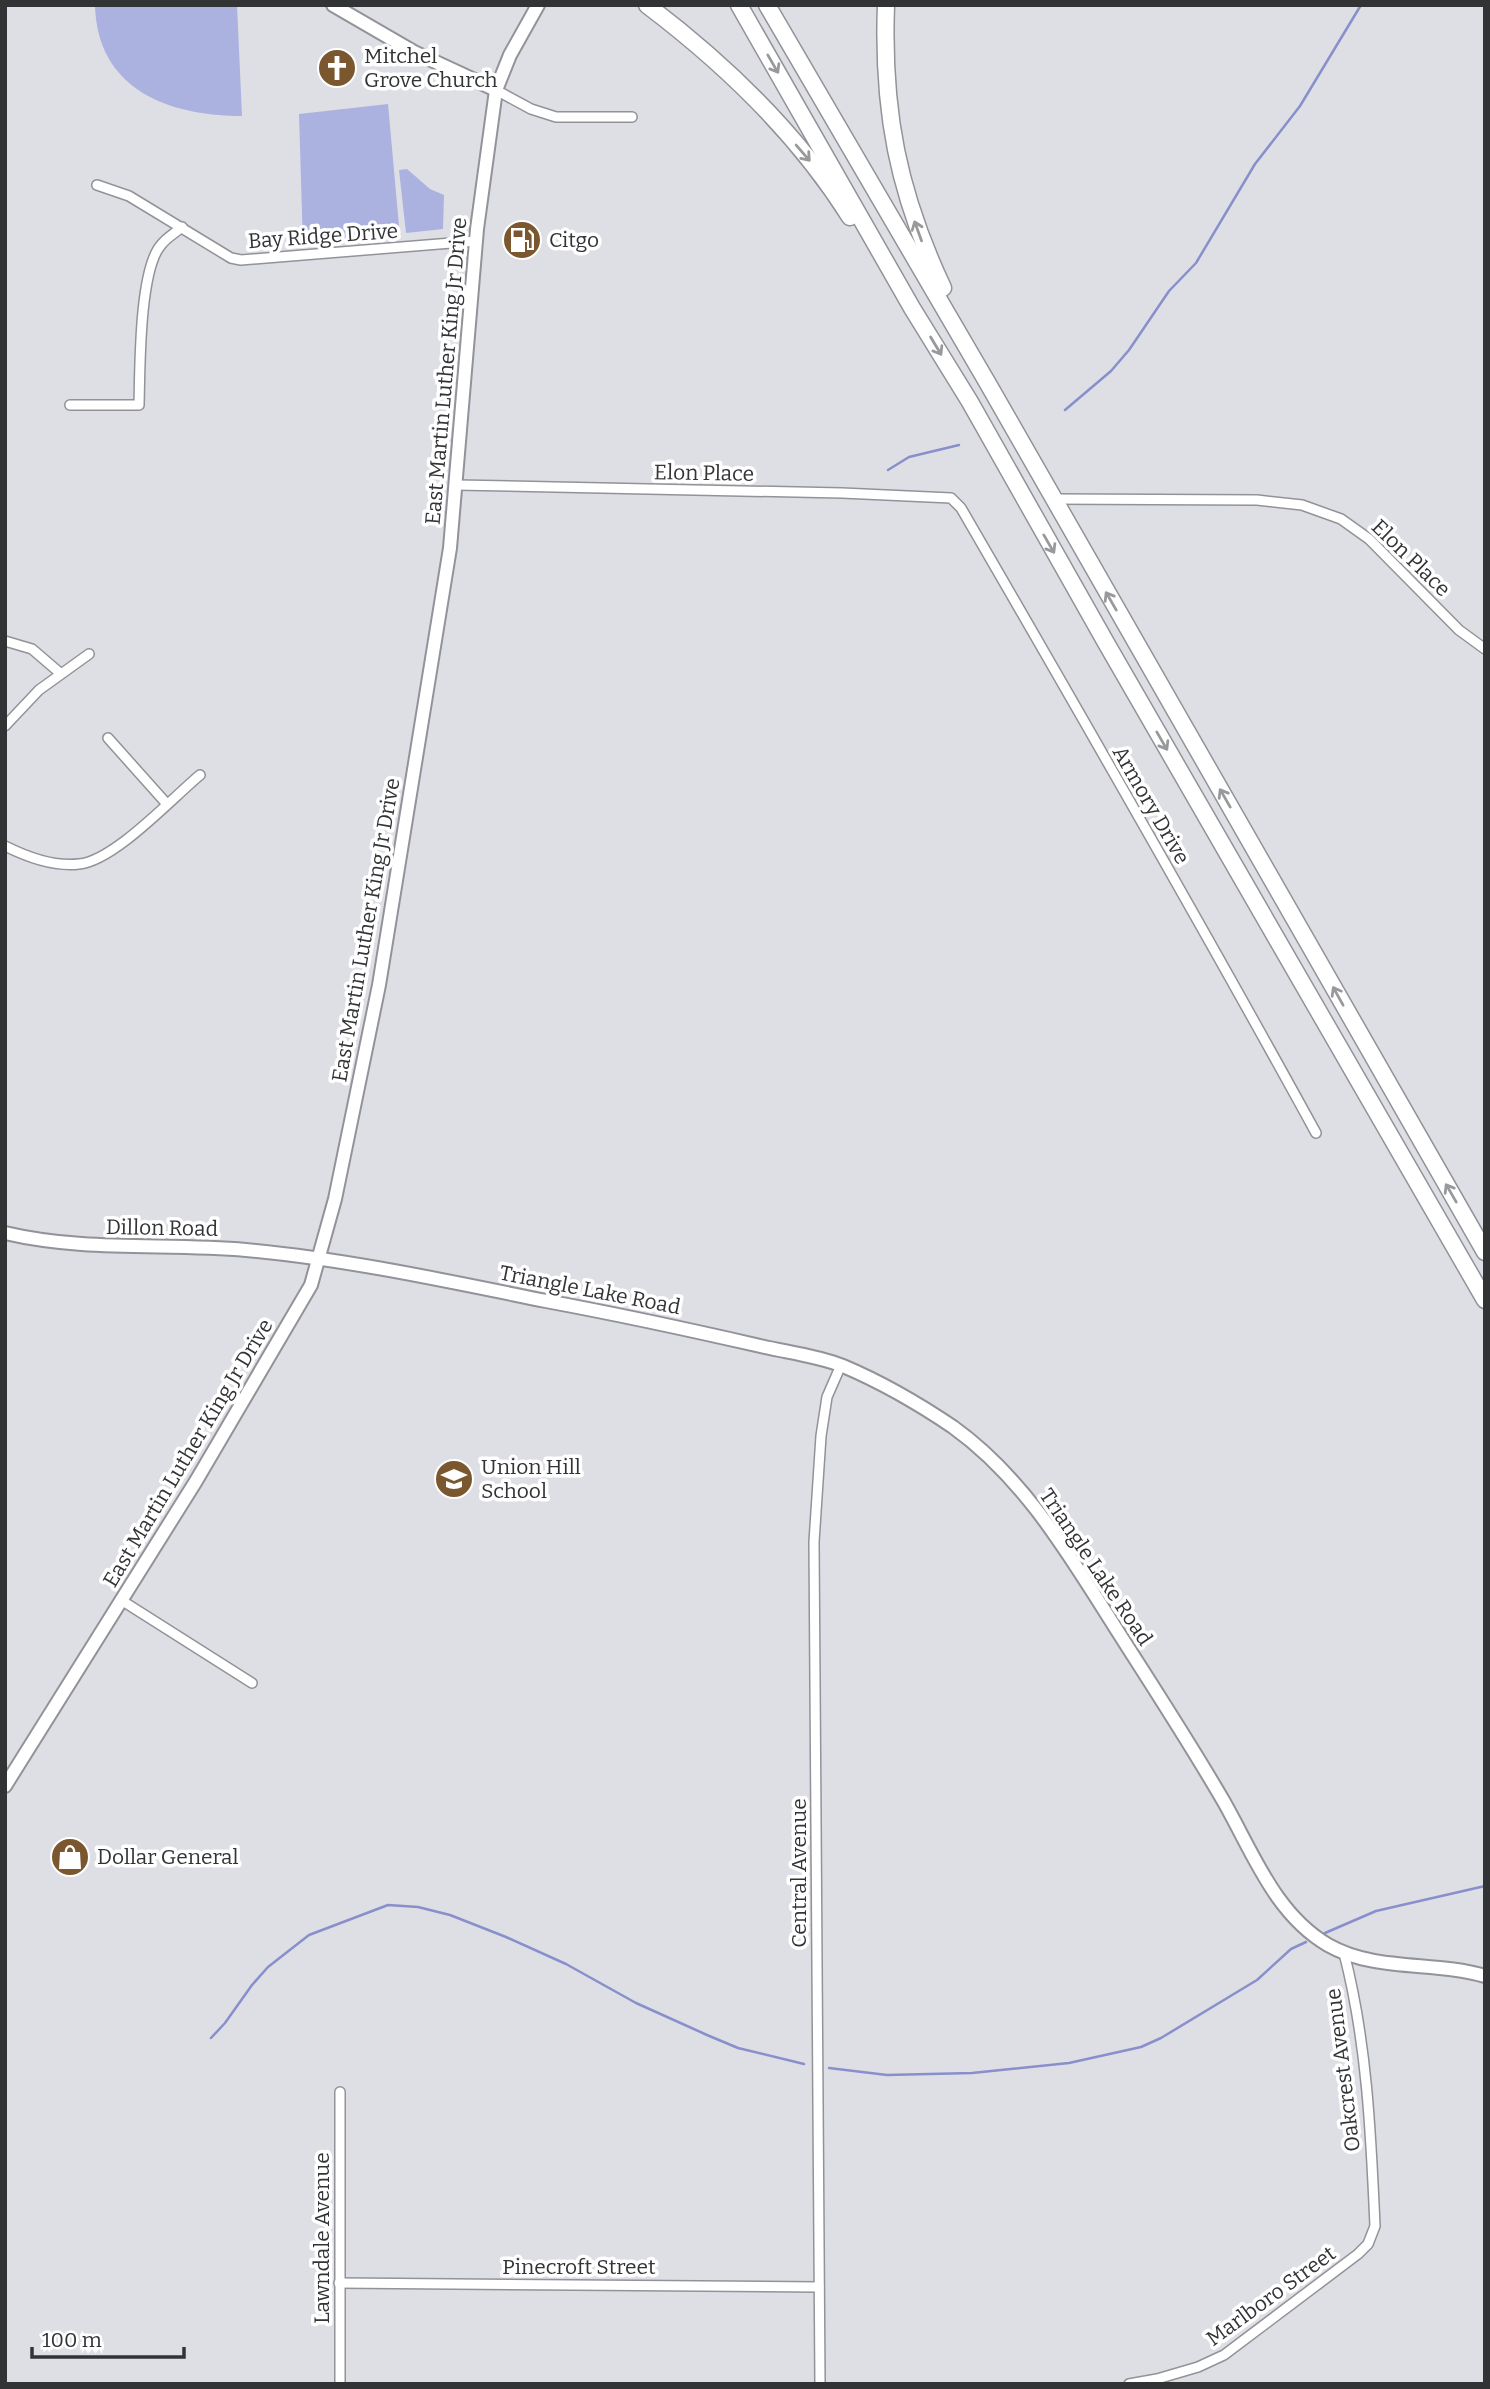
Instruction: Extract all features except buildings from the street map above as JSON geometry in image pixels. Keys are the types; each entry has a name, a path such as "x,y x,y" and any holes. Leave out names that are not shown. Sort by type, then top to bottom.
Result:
{"highway":[{"path":"647,5 719,64 807,157 844,208 880,266 912,308"},
{"path":"739,5 1485,1300"},
{"path":"768,5 1485,1252"},
{"path":"886,5 888,101 892,141 900,176 924,248 987,382"}],"street":[{"path":"333,5 414,52 496,90 531,110 556,117 632,117"},
{"name":"East Martin Luther King Jr Drive","path":"5,1786 312,1285 335,1199 379,985 450,548 476,242 496,90 510,55 538,5"},
{"name":"Bay Ridge Drive","path":"97,185 128,196 232,258 241,260 476,242"},
{"path":"69,405 139,405 142,324 151,265 160,245 182,227"},
{"name":"Elon Place","path":"456,485 951,498"},
{"name":"Armory Drive","path":"951,498 961,508 1040,644 1316,1133"},
{"name":"Elon Place","path":"1053,499 1257,500 1302,505 1341,519 1369,538 1459,630 1485,649"},
{"path":"5,640 32,649 61,673"},
{"path":"5,726 23,705 89,654"},
{"path":"108,738 166,803"},
{"path":"5,846 51,863 87,863 108,853 131,836 200,775"},
{"name":"Dillon Road","path":"5,1233 70,1244 246,1250 319,1260"},
{"name":"Triangle Lake Road","path":"319,1260 670,1325 841,1365 912,1401 953,1427 997,1463 1043,1517 1223,1801 1268,1882 1292,1916 1313,1936 1344,1953 1373,1961 1471,1972 1485,1976"},
{"name":"Central Avenue","path":"820,2384 814,1542 821,1436 827,1397 841,1365"},
{"path":"121,1600 253,1683"},
{"name":"Oakcrest Avenue","path":"1344,1953 1352,1982 1366,2074 1373,2183"},
{"name":"Lawndale Avenue","path":"340,2092 340,2384"},
{"name":"Marlboro Street","path":"1129,2384 1198,2367 1224,2355 1358,2255 1373,2234 1373,2183"},
{"name":"Pinecroft Street","path":"339,2283 819,2287"}],"shaded area":[{"path":"95,5 237,5 242,116 189,111 142,92 123,77 109,58 99,34"},
{"path":"388,104 400,237 303,247 299,114"},
{"path":"407,169 430,189 444,195 443,229 406,233 399,170"}],"waterway":[{"path":"1065,410 1111,371 1129,350 1169,291 1196,263 1255,164 1300,106 1361,5"},
{"path":"888,470 909,457 959,445"},
{"path":"1325,1933 1376,1911 1485,1886"},
{"path":"211,2038 268,1967 309,1935 388,1905 418,1907 450,1915 566,1964 636,2003 707,2035 738,2048 804,2064"},
{"path":"829,2068 887,2075 972,2073 1069,2063 1141,2047 1161,2038 1257,1980 1291,1949 1306,1942"}],"place":[{"name":"Mitchel Grove Church","path":"337,68"},
{"name":"Citgo","path":"522,240"},
{"name":"Union Hill School","path":"454,1479"},
{"name":"Dollar General","path":"70,1857"}]}
